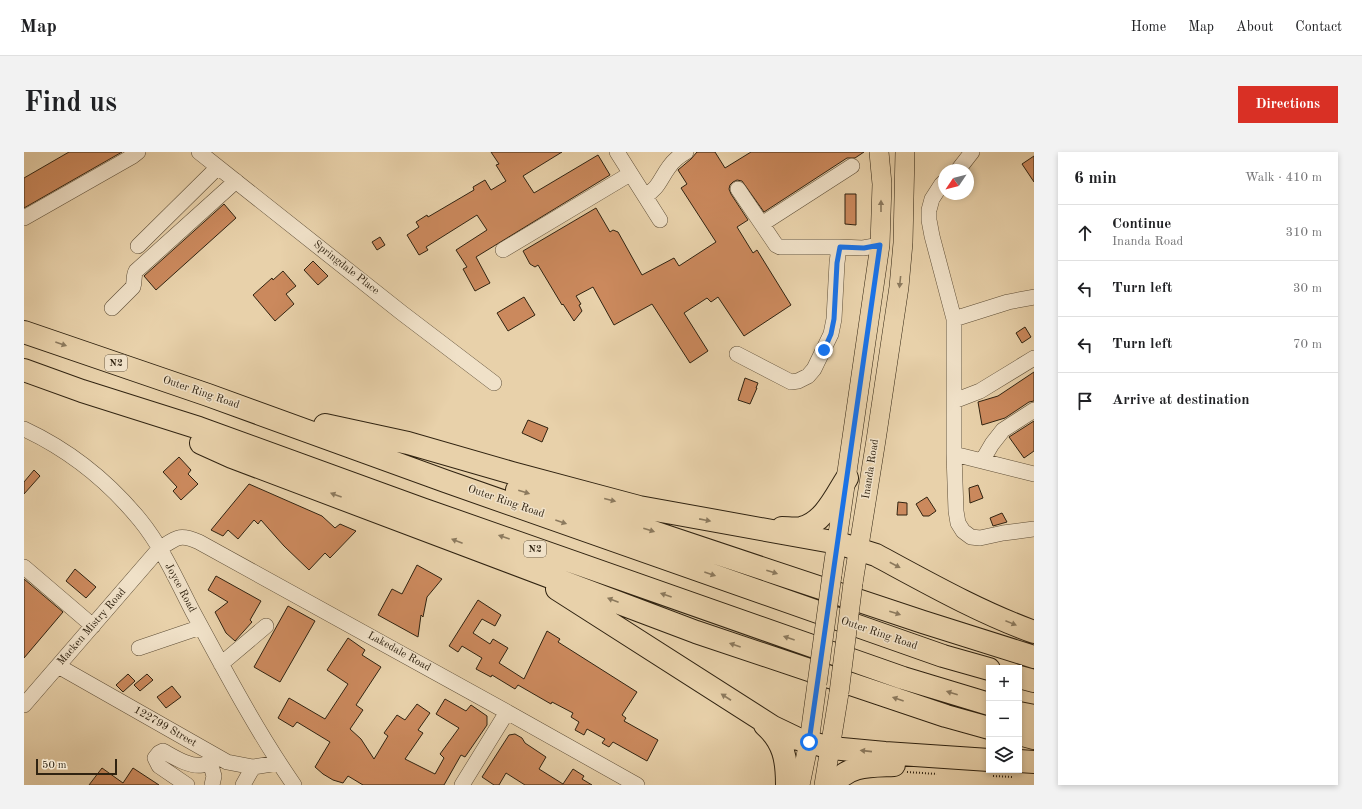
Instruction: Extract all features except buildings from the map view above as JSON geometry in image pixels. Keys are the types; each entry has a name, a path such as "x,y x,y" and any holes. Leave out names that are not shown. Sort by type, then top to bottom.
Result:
{"highway":[{"name":"Outer Ring Road","path":"24,332 208,395 445,481 942,656 986,668"},
{"name":"N2","path":"24,370 82,391 200,428 903,678 986,703"},
{"path":"82,391 232,457 696,632 946,716 986,727"},
{"path":"208,395 328,426 408,443 639,507 859,549 876,556 980,610 1034,632"},
{"path":"328,426 475,477 644,529 923,622 1034,657"},
{"path":"753,529 801,528 814,522 833,511 847,478"},
{"path":"507,560 566,594 773,727 798,739 831,748 986,766"},
{"path":"1022,678 1034,681"},
{"path":"1022,714 1034,716"},
{"path":"756,716 772,731 779,742 785,756 787,785"},
{"path":"1022,735 1034,738"},
{"path":"1022,768 1034,762"},
{"path":"834,785 837,780 849,771 861,767 986,766"}],"main road":[{"name":"Inanda Road","path":"847,478 880,245 882,184 879,152"},
{"name":"Inanda Road","path":"824,785 831,748 853,583 901,271 905,152"},
{"path":"800,785 809,742 832,575 838,544 833,511"}],"street":[{"path":"24,218 127,160 138,152"},
{"name":"Springdale Place","path":"198,152 402,313 494,383"},
{"path":"616,152 660,220"},
{"path":"645,196 658,186 674,160 686,152"},
{"path":"963,164 972,152"},
{"path":"762,224 852,166"},
{"path":"138,246 218,167"},
{"path":"503,250 630,174"},
{"path":"112,308 133,287 134,274 136,271 236,182"},
{"path":"738,189 776,245 780,247 864,248 880,245"},
{"path":"938,190 932,199 929,210 929,220 954,319 954,454 956,511 958,523 963,531 971,537 980,538 1034,529"},
{"path":"737,354 791,382 798,381 808,376 814,369 831,334 834,319 837,263 840,247"},
{"path":"954,319 1008,302 1034,297"},
{"path":"954,401 980,391 1034,358"},
{"path":"982,461 992,444 1003,430 1034,410"},
{"name":"Joyce Road","path":"24,429 54,444 73,456 100,479 141,520 159,549 252,719 278,763 294,785"},
{"path":"954,454 1034,474"},
{"name":"Lakedale Road","path":"159,549 182,536 193,540 508,712 637,785"},
{"name":"Macken Mistry Road","path":"24,705 159,549"},
{"path":"24,567 93,626"},
{"path":"221,664 266,626"},
{"path":"139,648 201,627"},
{"name":"122799 Street","path":"58,666 215,760 253,767 278,763"},
{"path":"462,785 508,712"},
{"path":"187,785 159,766 156,760 157,754 163,751 182,761 195,765 201,765 215,760 212,785"},
{"path":"243,785 253,767"}],"path":[{"path":"900,772 939,774"}],"route":[{"path":"809,742 880,245 864,248 840,247 837,263 834,319 831,334 824,350"}]}
